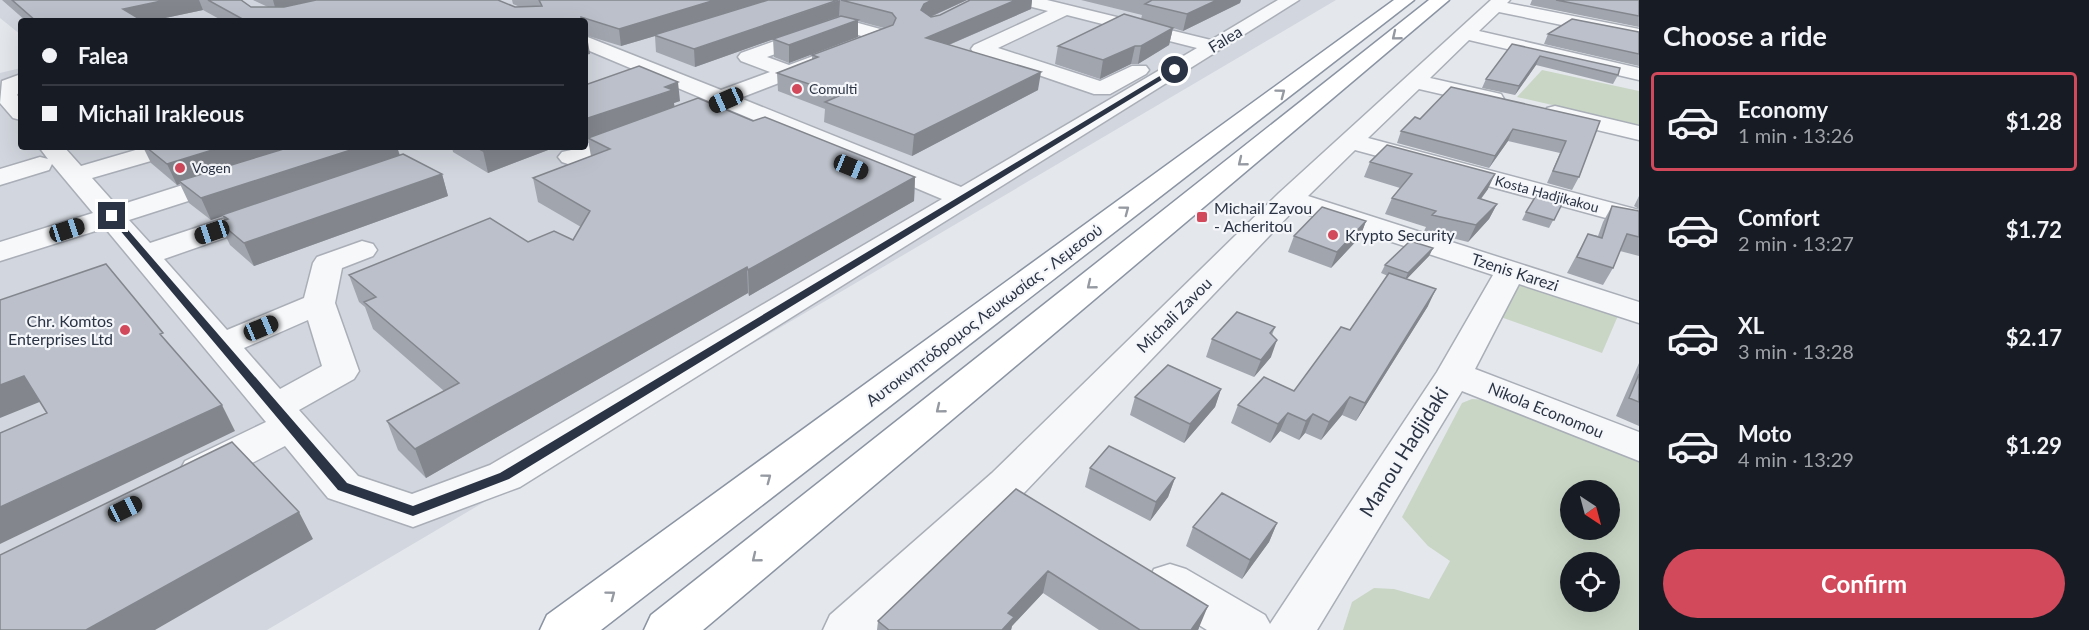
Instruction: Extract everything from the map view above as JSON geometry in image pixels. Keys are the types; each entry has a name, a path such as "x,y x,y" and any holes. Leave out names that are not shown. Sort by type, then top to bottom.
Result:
{"highway":[{"path":"1358,35 1395,0"},
{"name":"Αυτοκινητόδρομος Λευκωσίας - Λεμεσού","path":"564,630 1405,0"},
{"path":"668,630 1440,0"}],"street":[{"path":"1029,0 1098,23 1078,35"},
{"name":"Falea","path":"283,416 343,487 413,511 505,476 1213,46 1274,3"},
{"path":"1499,3 1639,35"},
{"name":"Michali Zavou","path":"847,630 1022,493 1289,199 1464,33 1499,3"},
{"path":"1152,63 1102,89 981,49 1062,11 1213,46"},
{"path":"712,105 884,36 840,24 748,57 790,72"},
{"path":"1464,33 1639,74"},
{"path":"588,43 619,56 712,105 912,192 905,215 779,283"},
{"path":"596,63 651,46"},
{"path":"1413,81 1515,104"},
{"path":"18,82 10,86 6,96 18,115"},
{"path":"712,105 963,198"},
{"path":"1537,109 1639,133"},
{"path":"571,157 655,127"},
{"name":"Kosta Hadjikakou","path":"1350,141 1639,219"},
{"path":"0,177 29,150"},
{"path":"42,150 114,219 283,416"},
{"path":"0,252 114,219 253,174"},
{"name":"Tzenis Karezi","path":"1289,199 1639,313"},
{"path":"145,255 289,206"},
{"path":"166,488 283,416 341,371 319,303 328,262 362,250"},
{"name":"Manou Hadjidaki","path":"1291,630 1454,374 1511,270"},
{"path":"222,345 319,303"},
{"name":"Nikola Economou","path":"1454,374 1639,447"},
{"path":"1137,563 1248,630"}],"shaded area":[{"path":"0,0 1336,0 267,630 0,630 0,73 18,69 18,150 588,150 588,18 18,18 18,33 0,18"}],"green space":[{"path":"1542,70 1639,91 1639,125 1517,97"},
{"path":"1515,285 1536,285 1620,311 1602,353 1495,315"},
{"path":"1472,399 1488,400 1639,455 1639,630 1343,630 1352,602 1374,588 1394,589 1429,599 1450,561 1428,546 1402,517 1462,403"}],"building":[{"path":"12,0 166,0 123,9 138,18 33,18"},
{"path":"208,0 241,0 251,7 284,7 316,0 498,0 515,7 542,6 539,0 715,0 619,29 581,17 241,18"},
{"path":"768,0 838,0 694,49 654,35"},
{"path":"841,0 932,0 924,4 921,10 931,17 970,0 1016,0 926,38 1041,72 914,135 825,102 841,95 777,73 818,57 812,55 893,25 896,18 892,13"},
{"path":"1152,0 1217,0 1187,14 1145,4"},
{"path":"1556,0 1639,0 1639,16"},
{"path":"1124,14 1173,28 1141,46 1135,46 1103,60 1058,46"},
{"path":"841,16 858,20 789,45 773,39"},
{"path":"1572,19 1639,32 1639,54 1548,34"},
{"path":"1512,44 1620,68 1618,75 1540,56 1519,86 1486,79"},
{"path":"639,66 678,82 665,87 673,90 588,118 588,84"},
{"path":"1451,87 1600,121 1579,177 1553,171 1566,141 1513,129 1495,156 1401,131 1415,117 1420,119"},
{"path":"698,98 753,121 765,117 915,177 748,270 747,267 415,449 387,421 459,383 364,302 376,297 349,275 490,218 528,242 554,231 573,240 590,211 533,178 610,149 588,138"},
{"path":"1387,145 1495,174 1478,198 1497,204 1476,225 1432,215 1436,211 1392,198 1412,174 1370,162"},
{"path":"150,150 212,150 167,164"},
{"path":"280,150 351,150 201,198 179,181"},
{"path":"403,154 442,174 244,243 219,222 228,219 222,215"},
{"path":"1537,194 1564,200 1554,220 1526,212"},
{"path":"1612,206 1639,211 1639,237 1627,234 1613,268 1577,257 1588,234 1602,238"},
{"path":"1322,207 1366,221 1337,252 1294,236"},
{"path":"1410,241 1433,248 1408,273 1385,265"},
{"path":"106,264 163,333 160,334 222,405 0,507 0,433 47,413 24,376 0,385 0,300"},
{"path":"1389,273 1436,289 1365,403 1350,397 1329,422 1313,414 1306,421 1288,413 1278,424 1238,405 1264,377 1294,391 1341,327 1350,330"},
{"path":"1237,312 1275,327 1270,333 1277,340 1261,360 1212,339"},
{"path":"1168,365 1221,389 1190,424 1135,397"},
{"path":"1639,374 1639,402 1629,398"},
{"path":"232,442 299,512 86,630 0,630 0,555"},
{"path":"1109,446 1175,478 1156,502 1090,468"},
{"path":"1016,489 1208,606 1191,630 1140,630 1048,571 1008,613 1014,617 1002,630 889,630 878,621"},
{"path":"1222,493 1277,523 1250,560 1193,527"}],"place":[{"name":"Comulti","path":"797,89"},
{"name":"Vogen","path":"180,168"},
{"name":"Michail Zavou - Acheritou","path":"1202,217"},
{"name":"Krypto Security","path":"1333,235"},
{"name":"Chr. Komtos Enterprises Ltd","path":"125,330"}],"route":[{"path":"112,216 343,487 413,511 505,476 1175,70"}]}
